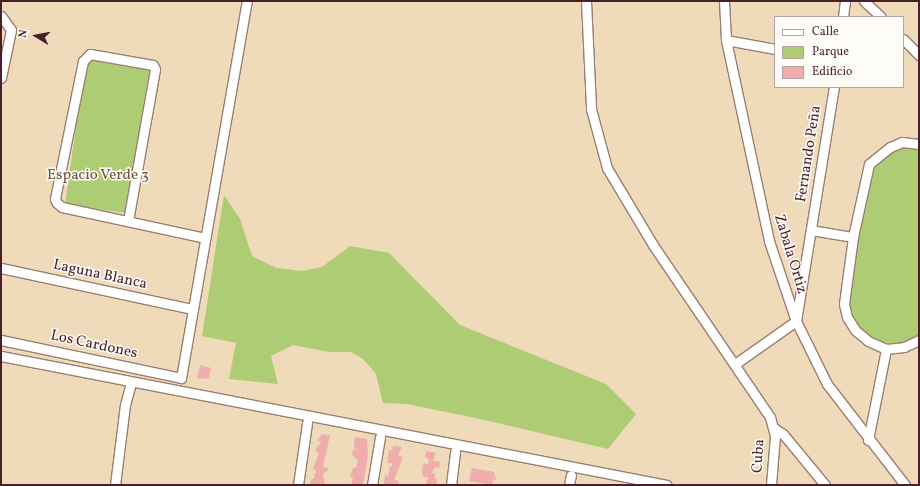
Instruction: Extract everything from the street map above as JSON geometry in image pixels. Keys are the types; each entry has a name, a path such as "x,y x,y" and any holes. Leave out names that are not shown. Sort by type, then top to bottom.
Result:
{"street":[{"path":"193,309 246,1"},
{"path":"586,1 591,109 607,168 657,251 735,364 774,428 783,434 825,485"},
{"name":"Zabala Ortiz","path":"724,1 726,40 769,242 796,321 827,384 868,440 905,485"},
{"path":"843,16 845,1"},
{"path":"864,1 880,16"},
{"path":"1,16 11,30 1,78"},
{"path":"726,40 774,49"},
{"path":"904,40 919,55"},
{"path":"128,221 155,69 153,65 90,54 83,61 55,199 62,207 205,238"},
{"name":"Fernando Peña","path":"796,321 834,88"},
{"path":"919,144 902,142 890,146 869,164 853,237 844,291 847,317 855,330 868,341 886,349 904,347 919,340"},
{"path":"811,230 853,237"},
{"name":"Laguna Blanca","path":"1,268 193,309"},
{"name":"Los Cardones","path":"1,340 181,378 193,309"},
{"path":"735,364 796,321"},
{"path":"868,440 886,349"},
{"path":"1,356 654,484 667,485"},
{"path":"115,485 125,405 131,382"},
{"path":"298,485 307,424"},
{"name":"Cuba","path":"771,485 774,428"},
{"path":"372,485 380,437"},
{"path":"451,485 455,451"},
{"path":"569,485 571,475"}],"green space":[{"name":"Espacio Verde 3","path":"86,56 153,65 132,214 65,205"},
{"path":"899,148 919,149 919,335 908,341 893,344 871,339 857,328 847,310 867,172 883,155"},
{"path":"224,195 240,219 252,256 276,268 302,271 322,267 350,246 389,253 460,325 606,384 636,414 608,449 485,420 407,404 383,403 376,374 363,359 351,352 329,352 293,345 271,356 278,384 229,379 236,343 202,336"}],"building":[{"path":"200,365 211,368 209,378 197,379"},
{"path":"322,434 330,435 323,467 328,468 327,472 323,473 325,485 309,485 312,479 314,479 316,470 313,469 319,453 316,452 316,449 321,442 317,441"},
{"path":"355,437 367,439 368,456 363,485 351,485 353,477 350,477 353,468 356,468 358,460 352,455 353,449 358,450 354,447"},
{"path":"393,446 402,447 398,455 403,457 394,480 399,481 398,485 384,485 385,475 388,476 390,466 392,466 392,463 387,463 389,450 392,450"},
{"path":"426,451 436,453 433,461 440,462 439,468 435,467 432,473 435,474 435,479 437,479 436,485 426,485 428,477 424,477 422,473 423,463 428,464 429,460 425,457"},
{"path":"472,468 494,472 496,480 493,479 492,485 469,481"}]}
